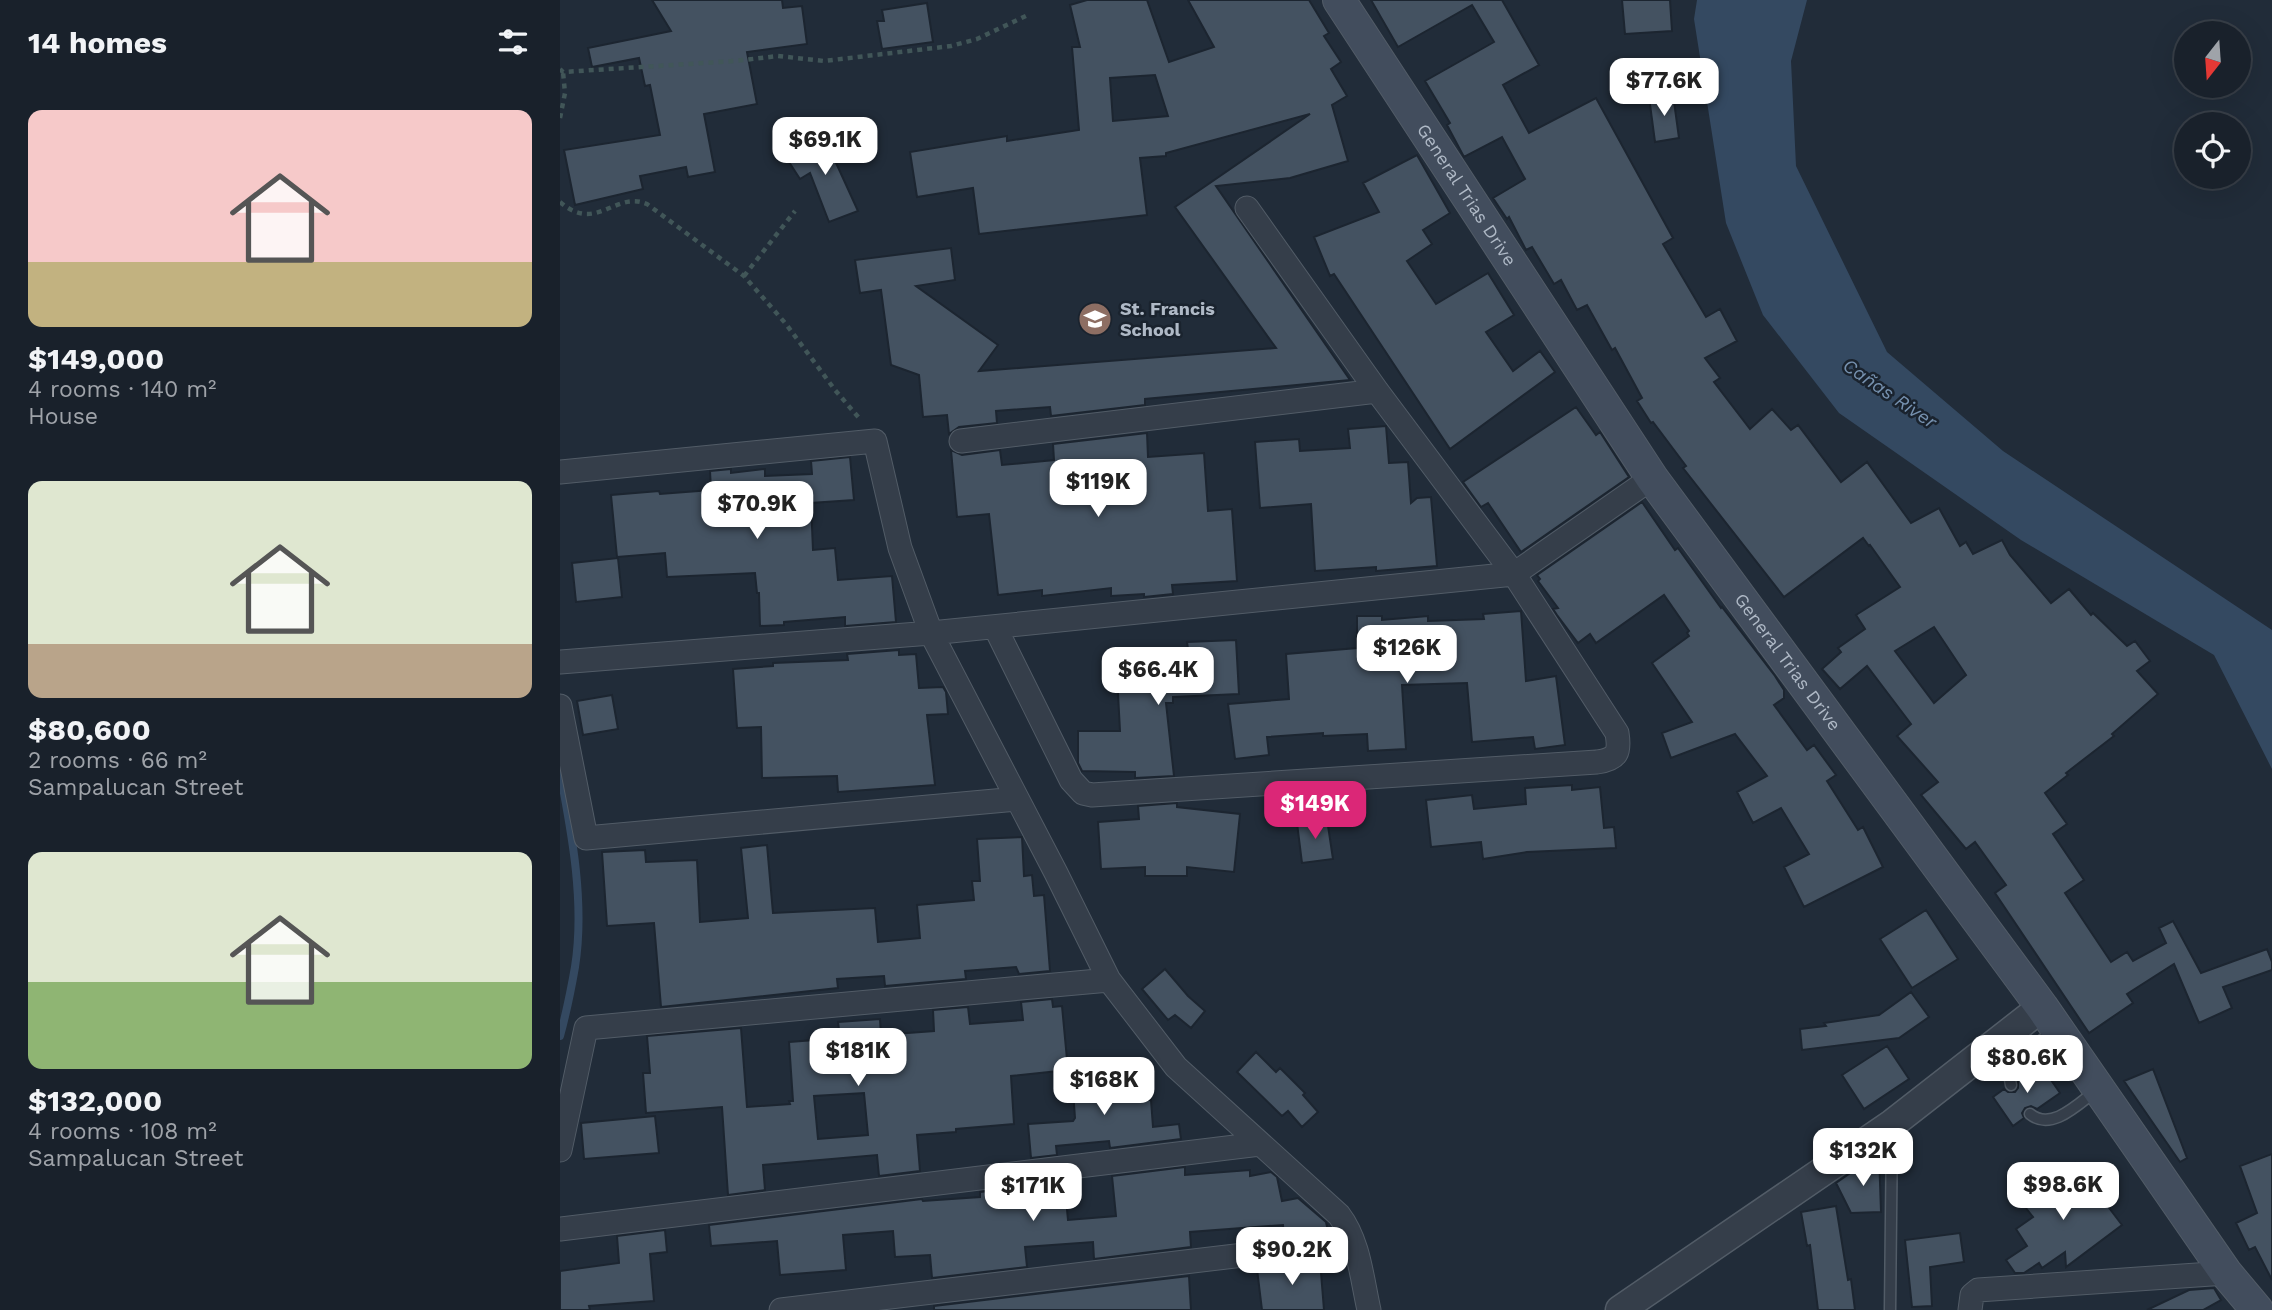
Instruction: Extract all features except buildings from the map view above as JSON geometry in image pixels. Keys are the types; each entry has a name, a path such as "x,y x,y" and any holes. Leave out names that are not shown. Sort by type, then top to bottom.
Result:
{"main road":[{"name":"General Trias Drive","path":"1339,0 1652,478 2050,1018 2226,1273 2254,1309"}],"street":[{"path":"995,627 1071,780 1083,793 1092,795 1609,760 1616,754 1619,744 1617,733 1514,574 1377,391 1247,208"},
{"path":"961,441 1377,391"},
{"path":"560,472 875,441 900,548 931,633 1109,980 1176,1067 1347,1225 1369,1310"},
{"path":"560,662 931,633 1514,574 1652,478"},
{"path":"560,706 586,838 1017,799"},
{"path":"560,1150 586,1028 1109,980"},
{"path":"1620,1310 1892,1124 2003,1055 2050,1018"},
{"path":"560,1229 1260,1144"},
{"path":"781,1310 1353,1242"},
{"path":"1970,1310 1972,1295 1978,1290 2226,1273"}],"lane":[{"path":"2003,1055 2011,1085"},
{"path":"2030,1114 2044,1120 2053,1120 2100,1088"},
{"path":"1890,1310 1892,1124"}],"path":[{"path":"560,118 565,93 562,70 735,61 778,56 824,61 951,46 977,39 1030,14"},
{"path":"560,202 578,214 592,214 637,199 744,276 786,324 875,441"},
{"path":"744,276 795,211"}],"water":[{"name":"Cañas River","path":"1697,0 1807,0 1791,61 1796,166 1887,352 2003,451 2272,630 2272,769 2214,655 2021,540 1839,413 1763,315 1726,223 1694,19"}],"waterway":[{"path":"560,772 573,844 579,919 575,967 560,1036"}],"place":[{"name":"St. Francis School","path":"1095,319"}]}
